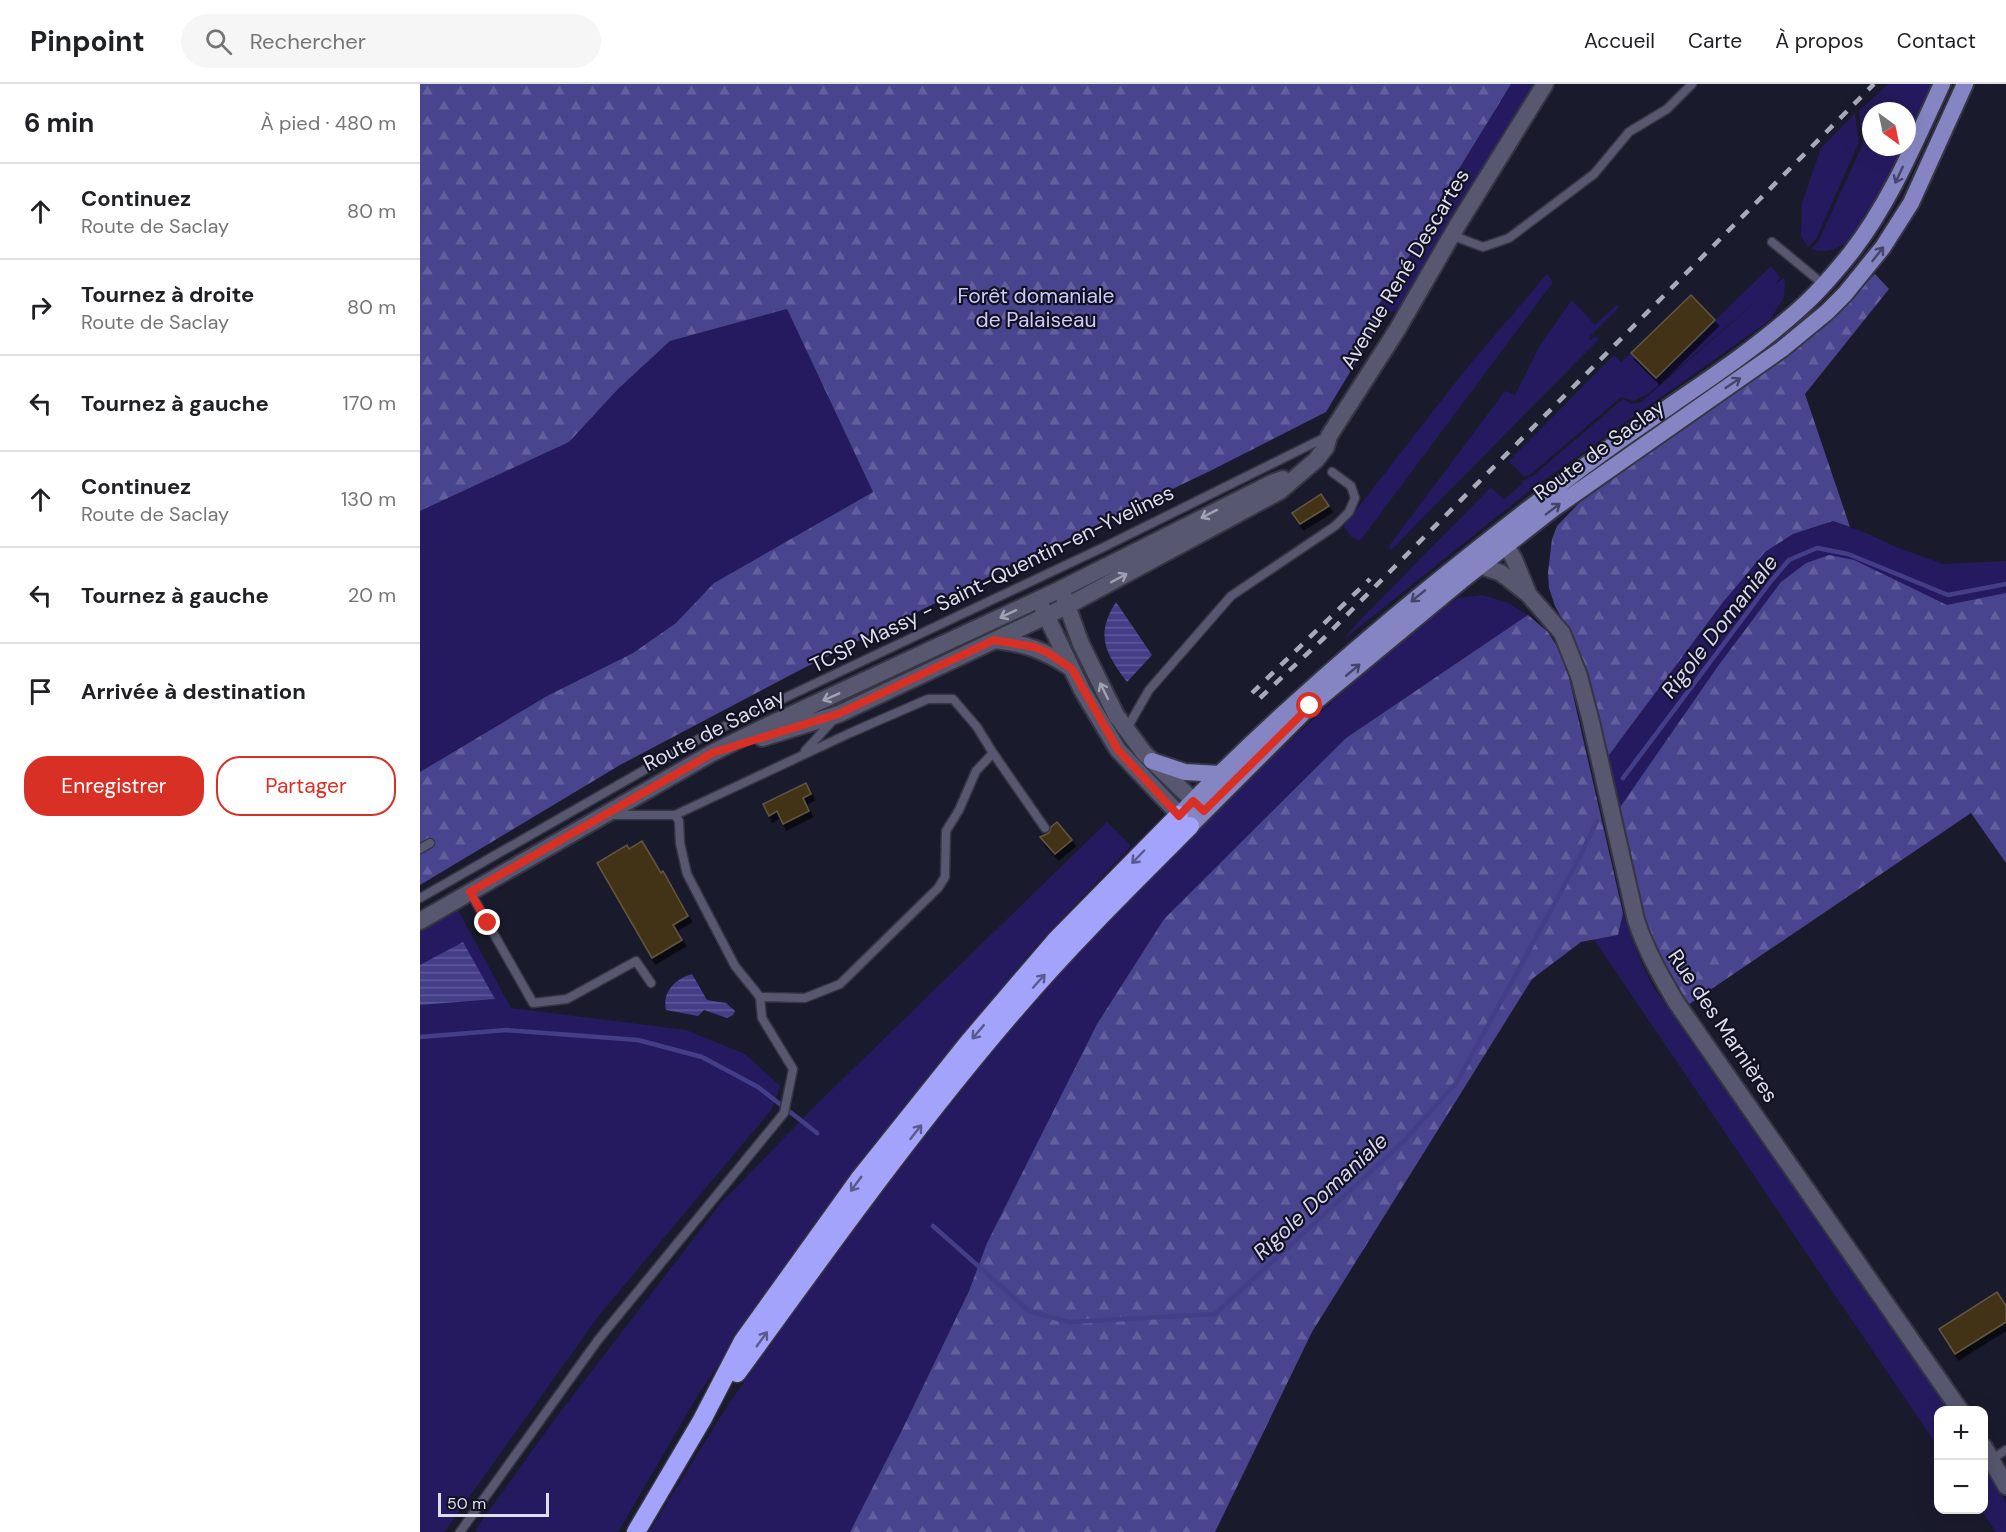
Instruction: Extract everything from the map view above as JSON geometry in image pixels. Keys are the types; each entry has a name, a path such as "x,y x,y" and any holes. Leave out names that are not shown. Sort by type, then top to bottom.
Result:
{"highway":[{"path":"636,1532 702,1420 875,1184 979,1052 1184,821"}],"main road":[{"name":"Route de Saclay","path":"1184,821 1310,706 1481,566 1503,539 1584,466 1760,341 1809,301 1851,252 1891,193 1942,84"},
{"name":"Route de Saclay","path":"1198,806 1220,774 1392,618 1464,560 1553,509 1812,326 1845,294 1883,247 1911,203 1965,84"},
{"path":"1152,761 1185,772 1220,774"}],"street":[{"name":"Avenue René Descartes","path":"712,753 838,714 1046,617 1280,491 1316,460 1326,447 1329,436 1397,330 1451,235 1545,84"},
{"name":"Route de Saclay","path":"420,921 712,753 1061,589 1272,483 1301,474"},
{"name":"Rue des Marnières","path":"1503,539 1528,594"},
{"name":"Rue des Marnières","path":"1464,560 1501,573 1528,594 1562,633 1573,659 1597,746 1636,920 1654,966 1676,1002 1957,1406"},
{"path":"1061,589 1081,644 1116,715 1152,761 1198,806"},
{"path":"1038,600 1072,669 1118,750 1184,821"},
{"path":"994,640 1035,647 1072,669"},
{"path":"1994,1452 2006,1486"}],"lane":[{"path":"1451,235 1483,248 1509,238 1594,174 1629,132 1666,109 1692,84"},
{"path":"1772,242 1823,284"},
{"name":"TCSP Massy - Saint-Quentin-en-Yvelines","path":"420,898 704,736 1093,552 1329,436"},
{"path":"1126,730 1149,690 1230,596 1335,526 1349,512 1355,498 1351,486 1332,472"},
{"path":"602,815 675,815 928,699 953,699 977,727 1045,828"},
{"path":"801,756 838,714"},
{"path":"760,997 806,998 840,984 939,888 945,877 946,831 959,810 976,771 993,753"},
{"path":"460,1532 597,1340 784,1113 793,1069 762,1018 760,997 735,966 687,874 680,843 679,821 675,815"},
{"path":"420,849 430,843"},
{"path":"470,892 533,1003 567,999 636,961 651,984"}],"shaded area":[{"path":"1511,84 1538,84 1402,311 1386,312 1379,305"},
{"path":"1888,84 1932,84 1916,118 1916,102 1869,102"},
{"path":"1862,108 1862,136 1859,111"},
{"path":"1855,113 1859,142 1816,239 1808,247 1801,235 1802,203 1821,148"},
{"path":"1862,146 1862,156 1899,156 1880,198 1857,232 1844,244 1828,251 1811,249 1818,242"},
{"path":"1771,266 1780,277 1775,285 1649,393 1634,401 1621,397 1531,474 1524,477 1509,461 1614,355 1621,362 1631,353 1656,378"},
{"path":"1547,274 1553,282 1360,541 1351,537 1344,527 1346,523 1466,369"},
{"path":"1783,278 1785,280 1784,297 1770,320 1530,490 1343,640 1491,487 1504,500 1523,483 1522,481 1533,476 1623,399 1631,404 1640,403"},
{"path":"1572,300 1595,325 1616,305 1619,307 1588,338 1591,340 1595,336 1599,339 1391,550 1389,546 1505,391 1515,395 1539,347"},
{"path":"787,309 873,492 714,583 676,623 633,653 547,696 420,772 420,511 569,442 618,389 670,341"},
{"path":"1833,521 1943,564 2006,561 2006,598 1947,605 1829,555 1806,563 1781,582 1718,666 1616,813 1606,759 1641,713 1663,677 1765,552 1793,534"},
{"path":"1483,595 1508,603 1528,615 1346,738 1164,919 1097,1024 987,1243 969,1291 850,1532 649,1532 726,1408 846,1234 1033,1002 1208,817 1359,677 1458,598"},
{"path":"1116,602 1152,655 1127,682 1113,662 1105,644 1106,624"},
{"path":"1107,822 1131,846 1036,946 873,1146 699,1393 618,1532 476,1532 555,1419 721,1203 817,1104"},
{"path":"457,908 511,1008 686,1030 745,1054 780,1086 772,1109 600,1314 444,1532 420,1532 420,931"},
{"path":"1623,913 1640,960 1654,988 1946,1406 1934,1406 1934,1441 1593,938 1618,935"},
{"path":"463,942 495,999 420,1005 420,965"},
{"path":"692,974 707,1000 726,1003 735,1011 733,1015 727,1018 704,1010 698,1016 666,1010 666,997 671,987 680,979"},
{"path":"1988,1470 2006,1503 2006,1532 1996,1532 1984,1514 1988,1514"}],"green space":[{"name":"Forêt domaniale de Palaiseau","path":"420,84 1511,84 1451,182 1394,283 1379,304 1386,312 1326,412 1210,471 802,669 620,765 420,885 420,772 547,696 633,653 676,623 714,583 873,492 787,309 670,341 618,389 569,442 420,511"},
{"path":"1875,274 1889,289 1805,394 1850,527 1833,521 1793,534 1765,552 1724,601 1606,759 1567,628 1555,606 1549,588 1548,572 1552,539 1557,526 1579,503 1785,355 1829,319"},
{"path":"1829,555 1854,560 1947,605 2006,593 2006,863 1971,813 1685,1007 1660,966 1637,905 1616,813 1718,666 1781,582 1806,563"},
{"path":"1528,615 1548,632 1565,660 1623,913 1618,935 1581,942 1532,979 1312,1332 1215,1532 850,1532 969,1291 987,1243 1097,1024 1164,919 1346,738"}],"building":[{"path":"1691,295 1715,320 1656,378 1631,353"},
{"path":"1321,494 1329,506 1300,524 1292,513"},
{"path":"806,783 811,794 803,798 809,811 783,824 777,811 769,816 763,804"},
{"path":"1057,822 1072,840 1055,854 1040,837 1049,833 1051,827"},
{"path":"642,841 661,873 663,871 688,916 673,925 682,940 652,958 597,863 627,845 629,849"},
{"path":"1997,1292 2006,1306 2006,1322 1955,1354 1939,1329"}],"waterway":[{"name":"Rigole Domaniale","path":"1623,778 1789,560 1817,548 1848,554 1948,595 2006,584"},
{"name":"Rigole Domaniale","path":"933,1226 1029,1311 1069,1322 1215,1314 1403,1142 1457,1082 1575,866 1597,821"},
{"path":"420,1037 506,1030 638,1040 702,1057 758,1087 817,1133"}],"railway":[{"path":"1260,698 1324,638 1874,84"},
{"path":"1252,693 1370,579"}],"route":[{"path":"488,923 470,892 712,753 838,714 994,640 1035,647 1072,669 1118,750 1179,816 1193,801 1204,811 1310,706"}]}
